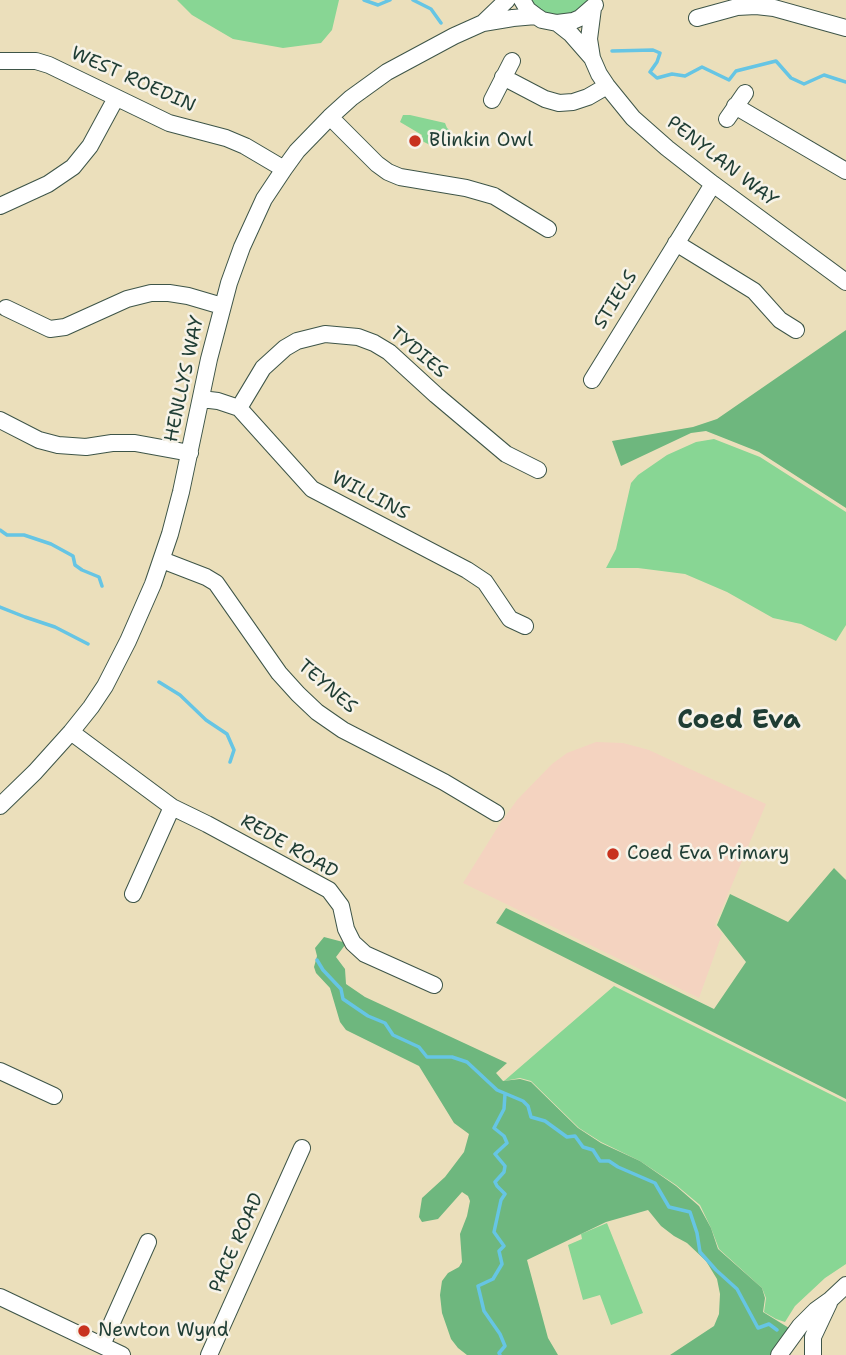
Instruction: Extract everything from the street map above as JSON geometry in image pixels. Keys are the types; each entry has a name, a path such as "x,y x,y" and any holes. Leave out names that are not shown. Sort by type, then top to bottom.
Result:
{"street":[{"path":"483,23 507,0"},
{"path":"522,0 528,10 542,20 557,23 580,18 595,4"},
{"path":"706,10 756,3 846,28"},
{"name":"PENYLAN WAY","path":"595,4 589,39 592,58 607,86 634,118 667,149 846,281"},
{"path":"483,23 536,16"},
{"name":"HENLLYS WAY","path":"0,806 35,772 91,707 117,663 153,584 181,492 222,306 242,247 264,199 297,151 351,98 387,72 483,23"},
{"name":"PENYLAN WAY","path":"557,23 571,34 592,58"},
{"name":"WEST ROEDIN","path":"0,61 36,61 169,122 245,146 284,169"},
{"path":"492,100 512,61"},
{"path":"503,78 559,103 588,97 607,86"},
{"path":"0,206 48,184 74,167 90,146 116,98"},
{"path":"736,106 846,171"},
{"path":"330,117 388,172 400,177 467,188 494,196 548,229"},
{"name":"STIELS","path":"592,380 713,184"},
{"path":"676,243 754,291 780,320 796,330"},
{"path":"6,308 50,329 65,327 127,299 151,293 188,296 222,306"},
{"name":"TYDIES","path":"239,408 263,368 285,348 297,341 325,334 358,337 389,352 506,454 538,470"},
{"path":"201,399 239,408"},
{"name":"WILLINS","path":"239,408 312,489 467,570 485,582 510,619 524,626"},
{"path":"0,420 39,440 58,445 86,447 135,443 190,453"},
{"name":"TEYNES","path":"162,560 206,576 216,583 279,673 317,712 343,730 444,782 496,813"},
{"name":"REDE ROAD","path":"71,732 172,807 330,890 341,906 346,929 353,943 365,954 434,985"},
{"path":"133,894 172,807"},
{"path":"0,1071 54,1096"},
{"name":"PACE ROAD","path":"209,1355 302,1147"},
{"path":"102,1345 148,1242"},
{"path":"779,1355 800,1326 846,1285"},
{"path":"0,1297 122,1355"},
{"path":"813,1355 813,1338 830,1300"}],"shaded area":[{"name":"Coed Eva Primary","path":"596,742 623,743 649,750 766,804 715,925 722,934 699,998 463,883 517,800 552,764 567,753"}],"green space":[{"path":"177,0 339,0 332,30 321,43 283,48 233,39 192,15"},
{"path":"527,0 593,0 578,13 560,15 539,11"},
{"path":"403,115 445,123 451,131 443,146 433,141 430,145 420,140 422,135 400,122"},
{"path":"846,330 846,508 759,452 706,431 691,433 621,466 612,441 693,427 717,419"},
{"path":"714,439 760,457 846,512 846,625 836,641 801,624 773,618 727,592 685,574 638,568 606,568 616,549 631,483 667,455 696,442"},
{"path":"834,868 846,880 846,1099 496,923 506,908 714,1009 746,962 717,925 730,894 788,922"},
{"path":"324,937 345,945 336,957 345,969 346,984 365,997 507,1063 496,1073 503,1081 520,1079 531,1082 578,1128 601,1143 640,1161 699,1206 718,1249 762,1288 765,1298 763,1312 789,1328 770,1355 670,1355 714,1326 719,1314 720,1294 717,1279 706,1261 687,1243 661,1226 648,1210 606,1222 527,1260 548,1338 558,1355 467,1355 458,1348 451,1339 442,1313 440,1295 442,1281 462,1262 460,1234 470,1201 462,1192 438,1219 422,1222 419,1217 422,1198 445,1177 464,1152 469,1134 454,1123 419,1066 346,1030 340,1022 330,988 314,967 317,956 315,948"},
{"path":"614,986 846,1102 846,1264 825,1278 795,1306 785,1322 764,1312 766,1298 762,1288 719,1249 700,1205 640,1161 579,1128 531,1081 520,1078 504,1081"},
{"path":"607,1223 643,1313 611,1325 600,1295 583,1300 568,1245 582,1239 581,1234"}],"waterway":[{"path":"364,0 378,5 390,0"},
{"path":"413,0 431,9 441,23"},
{"path":"612,51 653,50 660,53 650,72 657,78 672,74 685,76 702,67 729,80 736,71 776,61 791,78 804,84 824,75 846,82"},
{"path":"0,530 7,535 24,535 51,544 73,556 75,565 99,577 102,586"},
{"path":"0,607 55,627 88,644"},
{"path":"159,682 180,695 206,720 227,734 234,750 230,762"},
{"path":"317,960 341,989 343,999 368,1016 385,1023 393,1035 419,1047 427,1057 452,1057 467,1062 497,1090 523,1101 528,1106 531,1117 545,1121 567,1137 575,1136 583,1147 593,1150 600,1161 609,1161 655,1183 669,1207 690,1212 700,1252 737,1289 758,1328 769,1324 777,1330"},
{"path":"500,1355 505,1346 484,1311 478,1286 493,1279 502,1264 499,1251 504,1246 494,1232 501,1200 505,1194 495,1182 504,1172 505,1166 495,1154 507,1143 504,1136 494,1128 504,1109 505,1094"}],"place":[{"name":"Blinkin Owl","path":"415,141"},
{"name":"Coed Eva Primary","path":"613,854"},
{"name":"Newton Wynd","path":"84,1331"}],"district":[{"name":"Coed Eva","path":"739,721"}]}
